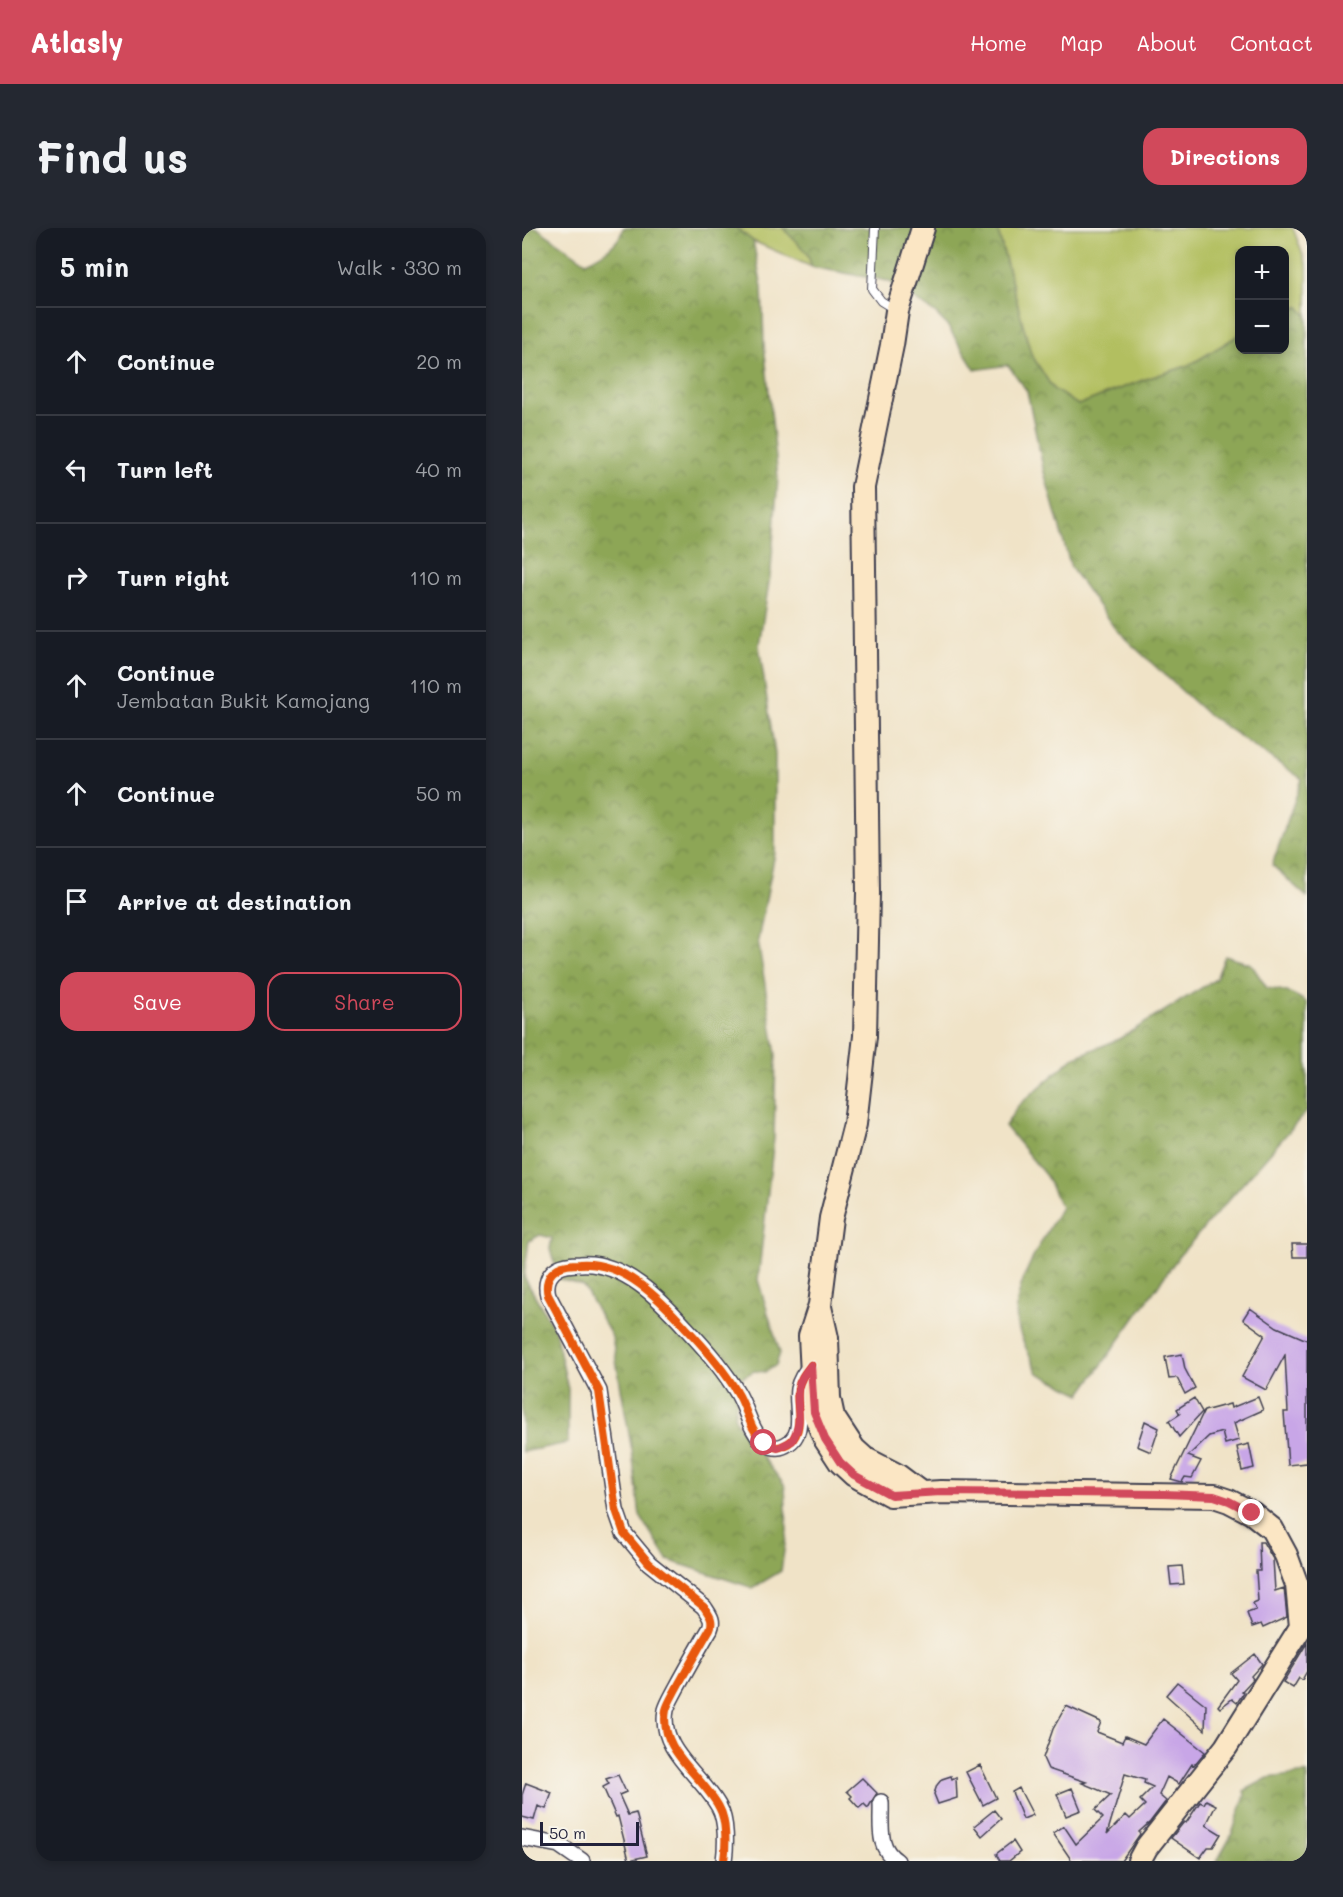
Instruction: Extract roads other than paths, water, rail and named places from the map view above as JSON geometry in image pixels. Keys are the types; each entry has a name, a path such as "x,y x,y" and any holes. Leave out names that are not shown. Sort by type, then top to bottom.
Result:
{"main road":[{"path":"923,228 897,311 863,487 868,893 865,1036 855,1124 831,1218 820,1305 810,1336 814,1412 825,1439 840,1462 854,1475 891,1495 931,1493 1214,1496 1252,1513 1272,1529 1286,1555 1297,1584 1301,1627 1226,1747 1146,1848 1139,1861"},
{"path":"820,1305 827,1338 828,1398 833,1418 854,1449 864,1458 931,1493"}],"street":[{"path":"724,1861 726,1851 722,1814 702,1783 681,1760 668,1738 665,1725 667,1708 710,1629 711,1617 704,1607 650,1563 624,1533 616,1510 599,1391 548,1295 546,1286 549,1278 557,1269 568,1265 589,1263 611,1269 637,1283 666,1306 719,1364 739,1394 756,1433 764,1443 771,1446 783,1446 792,1441 796,1434 800,1419 798,1391 801,1379 811,1365"},
{"path":"881,1802 882,1845 887,1853 897,1861"},
{"path":"522,1838 559,1845 582,1861"}],"lane":[{"path":"875,228 872,289 881,301 897,311"}]}
